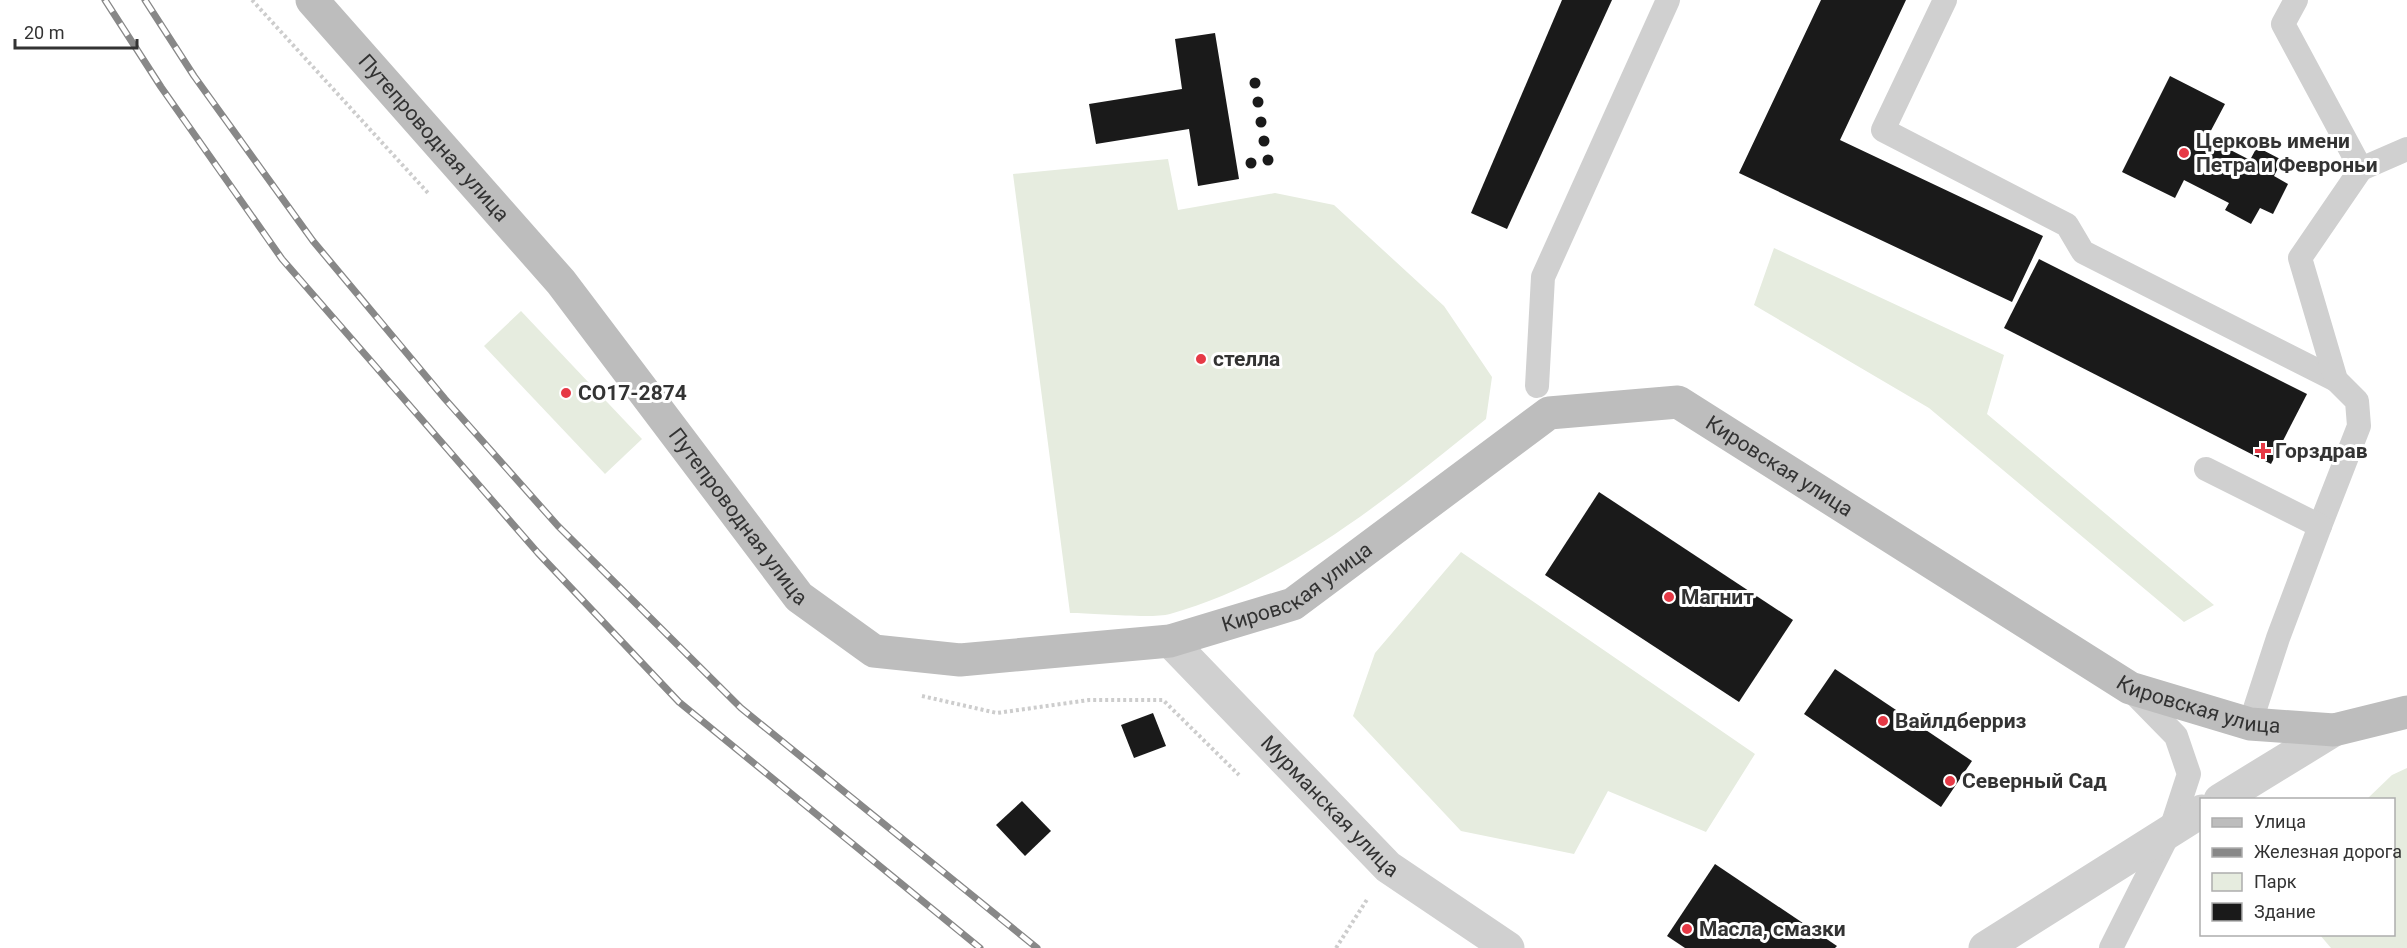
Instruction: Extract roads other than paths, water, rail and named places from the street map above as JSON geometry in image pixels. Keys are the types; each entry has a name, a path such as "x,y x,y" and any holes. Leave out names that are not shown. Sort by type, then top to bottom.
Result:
{"main road":[{"name":"Путепроводная улица","path":"312,0 561,282 799,597 874,651 960,660 1170,641"},
{"name":"Кировская улица","path":"1170,641 1293,604 1549,413 1678,402 2130,688 2250,724 2334,730 2407,712"}],"street":[{"name":"Мурманская улица","path":"1170,641 1388,867 1508,948"},
{"path":"2223,798 2334,730"},
{"path":"1985,948 2200,812"}],"lane":[{"path":"1537,386 1543,277 1668,0"},
{"path":"1945,0 1883,130 2067,225 2083,252 2336,380 2357,400 2359,426 2278,638 2250,724"},
{"path":"2296,0 2283,24 2361,169"},
{"path":"2336,380 2300,258 2361,169 2407,149"},
{"path":"2206,469 2320,526"},
{"path":"2111,948 2171,830 2189,774 2176,736 2130,688"}],"railway":[{"path":"105,0 161,87 282,259 538,553 679,702 980,948"},
{"path":"145,0 194,76 313,241 445,399 558,526 741,708 1037,948"}],"place":[{"name":"Церковь имени Петра и Февроньи","path":"2184,153"},
{"name":"стелла","path":"1201,359"},
{"name":"СО17-2874","path":"566,393"},
{"name":"Горздрав","path":"2263,451"},
{"name":"Магнит","path":"1669,597"},
{"name":"Вайлдберриз","path":"1883,721"},
{"name":"Северный Сад","path":"1950,781"},
{"name":"Масла, смазки","path":"1687,929"}]}
